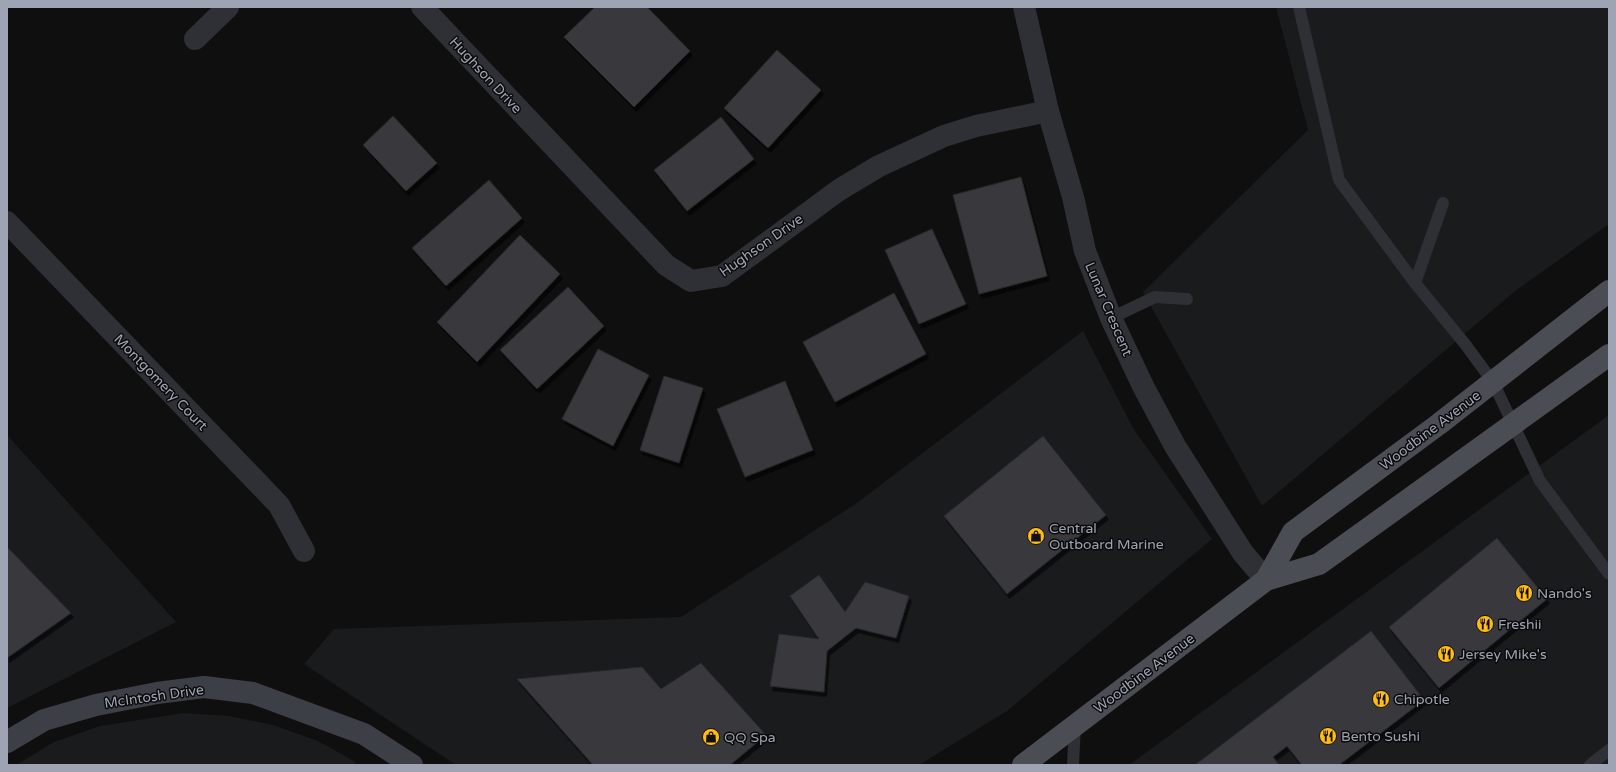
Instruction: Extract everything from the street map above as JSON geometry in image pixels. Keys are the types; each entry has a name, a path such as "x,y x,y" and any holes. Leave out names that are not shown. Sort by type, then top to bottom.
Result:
{"main road":[{"name":"Woodbine Avenue","path":"1266,580 1293,532 1439,424 1609,291"},
{"name":"Woodbine Avenue","path":"1023,765 1266,580 1319,564 1514,425 1609,355"}],"street":[{"path":"195,39 228,7"},
{"name":"Hughson Drive","path":"422,7 666,265 692,281 722,276 839,190 879,166 944,136 976,126 1048,111"},
{"name":"Lunar Crescent","path":"1024,7 1048,111 1073,196 1085,251 1111,318 1143,386 1175,446 1243,553 1266,580"},
{"name":"Montgomery Court","path":"7,222 279,505 304,551"},
{"name":"McIntosh Drive","path":"7,742 44,720 96,705 157,693 204,687 253,692 364,734 412,765"}],"lane":[{"path":"1300,7 1339,180 1415,282 1465,344 1493,382 1540,481 1609,574"},
{"path":"1415,282 1443,203"},
{"path":"1111,318 1155,297 1187,299"},
{"path":"1073,765 1075,725"},
{"path":"1590,765 1609,750"}],"shaded area":[{"path":"1276,7 1609,7 1609,224 1514,292 1262,506 1143,292 1308,130"},
{"path":"1083,331 1133,428 1212,539 1007,711 919,765 456,765 304,664 334,629 681,617 857,503"},
{"path":"1609,415 1609,765 1129,765"},
{"path":"7,435 176,622 7,708"},
{"path":"184,713 229,716 273,725 318,741 355,762 356,765 16,765 54,742 100,726"}],"building":[{"path":"595,7 647,7 690,51 634,107 564,37"},
{"path":"777,50 821,90 768,148 724,108"},
{"path":"393,116 437,163 406,191 363,145"},
{"path":"721,117 754,159 687,211 654,170"},
{"path":"1021,177 1047,276 979,294 953,195"},
{"path":"489,180 522,218 446,286 412,248"},
{"path":"932,229 966,304 919,324 885,250"},
{"path":"520,235 560,274 477,362 437,322"},
{"path":"568,287 604,326 537,389 500,350"},
{"path":"894,293 926,354 835,402 803,342"},
{"path":"598,349 649,375 613,446 562,419"},
{"path":"664,376 703,388 679,463 640,450"},
{"path":"785,381 813,450 745,477 717,409"},
{"path":"1043,436 1106,515 1007,594 944,516"},
{"path":"1497,538 1547,599 1439,688 1389,627"},
{"path":"7,547 71,613 7,658"},
{"path":"819,575 845,612 865,582 909,596 896,638 856,628 827,651 824,692 770,686 779,634 819,639 790,596"},
{"path":"1371,631 1424,700 1339,765 1302,765 1287,746 1273,757 1279,765 1195,765"},
{"path":"701,663 766,735 730,765 593,765 517,679 642,667 661,689"}],"place":[{"name":"Central Outboard Marine","path":"1036,536"},
{"name":"Nando's","path":"1524,593"},
{"name":"Freshii","path":"1485,624"},
{"name":"Jersey Mike's","path":"1446,654"},
{"name":"Chipotle","path":"1381,699"},
{"name":"Bento Sushi","path":"1328,736"},
{"name":"QQ Spa","path":"711,737"}]}
